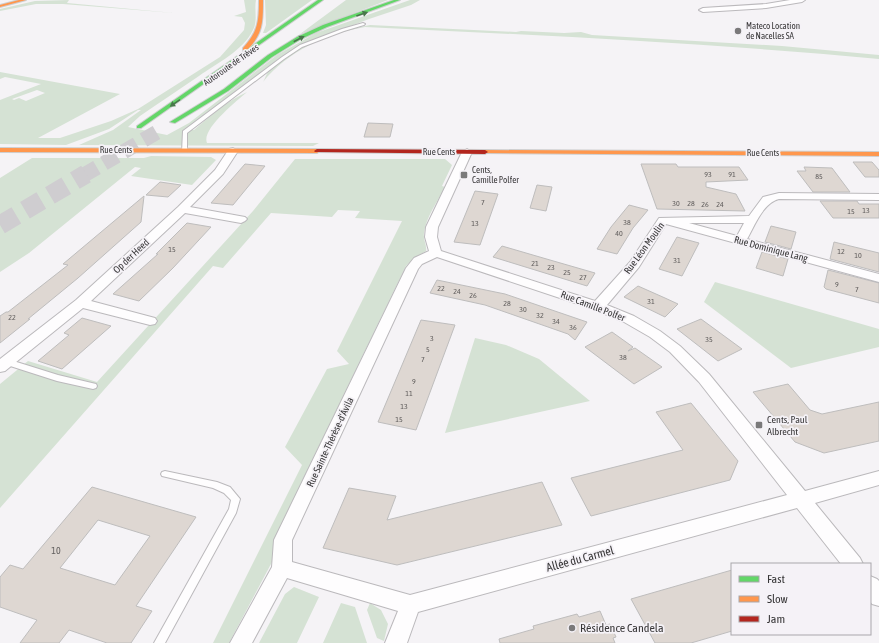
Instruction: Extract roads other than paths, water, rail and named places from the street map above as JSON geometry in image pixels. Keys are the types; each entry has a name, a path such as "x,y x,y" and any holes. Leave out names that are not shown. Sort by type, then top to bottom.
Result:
{"main road":[{"path":"0,6 24,0"},
{"path":"207,81 248,47 257,37 262,25 261,0"},
{"name":"Autoroute de Trèves","path":"139,127 321,0"},
{"path":"173,122 226,90 270,56 299,38 325,26 398,0"},
{"name":"Autoroute de Trèves","path":"164,128 296,30"},
{"name":"Rue Cents","path":"0,150 879,154"}],"street":[{"path":"703,10 773,5 802,0"},
{"name":"Op der Heed","path":"3,364 81,303 182,210 218,172 233,151"},
{"path":"436,253 431,241 430,234 432,226 467,152"},
{"path":"740,241 752,219 767,199 779,196 879,197"},
{"path":"182,210 241,219"},
{"name":"Rue Léon Moulin","path":"598,306 635,264 663,220 752,219"},
{"name":"Rue Dominique Lang","path":"663,220 879,278"},
{"name":"Rue Camille Polfer","path":"436,253 598,306 628,319 655,334 675,349 704,378 852,563"},
{"name":"Rue Sainte-Thérèse-d'Ávila","path":"241,643 282,568 284,540 412,268 418,261 436,253"},
{"path":"81,303 150,321"},
{"name":"Allée du Carmel","path":"410,606 879,478"},
{"path":"282,568 410,606 396,643"},
{"path":"871,586 879,596"}],"lane":[{"path":"184,151 185,132 283,58 301,46 363,24"},
{"path":"3,364 93,386"},
{"path":"159,643 233,510 236,500 226,490 214,485 165,474"}],"tunnel":[{"path":"84,175 159,131"},
{"path":"0,225 86,174"}],"place":[{"name":"Mateco Location de Nacelles SA","path":"738,31"},
{"name":"Cents, Camille Polfer","path":"464,175"},
{"name":"Cents, Paul Albrecht","path":"759,425"},
{"name":"Résidence Candela","path":"572,628"}]}
